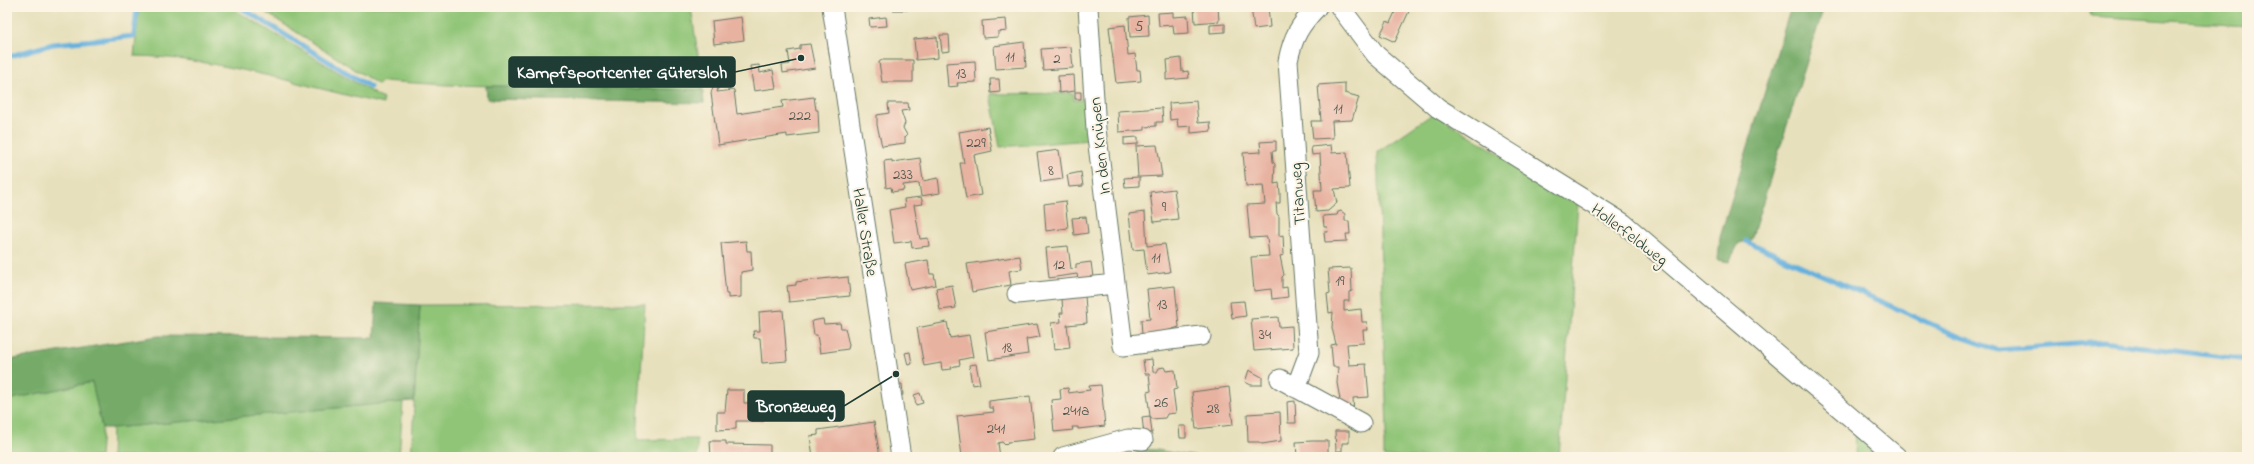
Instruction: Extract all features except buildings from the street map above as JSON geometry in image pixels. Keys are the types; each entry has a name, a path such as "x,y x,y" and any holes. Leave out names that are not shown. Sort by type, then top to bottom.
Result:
{"street":[{"name":"Haller Straße","path":"832,7 901,457"},
{"name":"In den Knüpen","path":"1088,7 1096,129 1123,346 1201,336"},
{"name":"Titanweg","path":"1296,388 1309,353 1288,60 1291,42 1301,24 1317,7"},
{"name":"Hollerfeldweg","path":"1340,7 1376,55 1438,108 1623,223 1897,457"},
{"path":"1017,294 1115,284"},
{"path":"1280,379 1361,423"},
{"path":"1063,457 1128,439 1143,440"}],"green space":[{"path":"139,7 230,7 383,99 383,104 291,81 196,61 134,56"},
{"path":"257,7 691,7 703,90 447,85 382,81 379,85"},
{"path":"1791,7 1824,7 1751,240 1739,243 1729,262 1718,260 1720,237"},
{"path":"2089,7 2247,7 2247,26 2091,16"},
{"path":"486,86 703,90 704,103 487,99"},
{"path":"1073,93 1074,100 1087,100 1090,140 1000,147 990,94"},
{"path":"1434,113 1578,203 1559,457 1384,457 1384,441 1387,429 1377,152"},
{"path":"376,303 420,305 414,401 102,428 92,382 7,400 7,360 158,336 374,338"},
{"path":"645,304 637,440 697,439 697,457 411,457 420,305"},
{"path":"92,382 102,428 100,457 7,457 7,400"},
{"path":"403,402 399,457 111,457 112,428"},
{"path":"1856,428 1888,457 1855,457"},
{"path":"1135,449 1157,450 1198,457 1138,457"}],"waterway":[{"path":"7,57 53,44 134,36 137,7"},
{"path":"240,7 370,87"},
{"path":"1746,241 1960,337 1998,350 2103,342 2247,360"}],"place":[{"name":"Kampfsportcenter Gütersloh","path":"801,58"},
{"name":"Bronzeweg","path":"896,374"}]}
